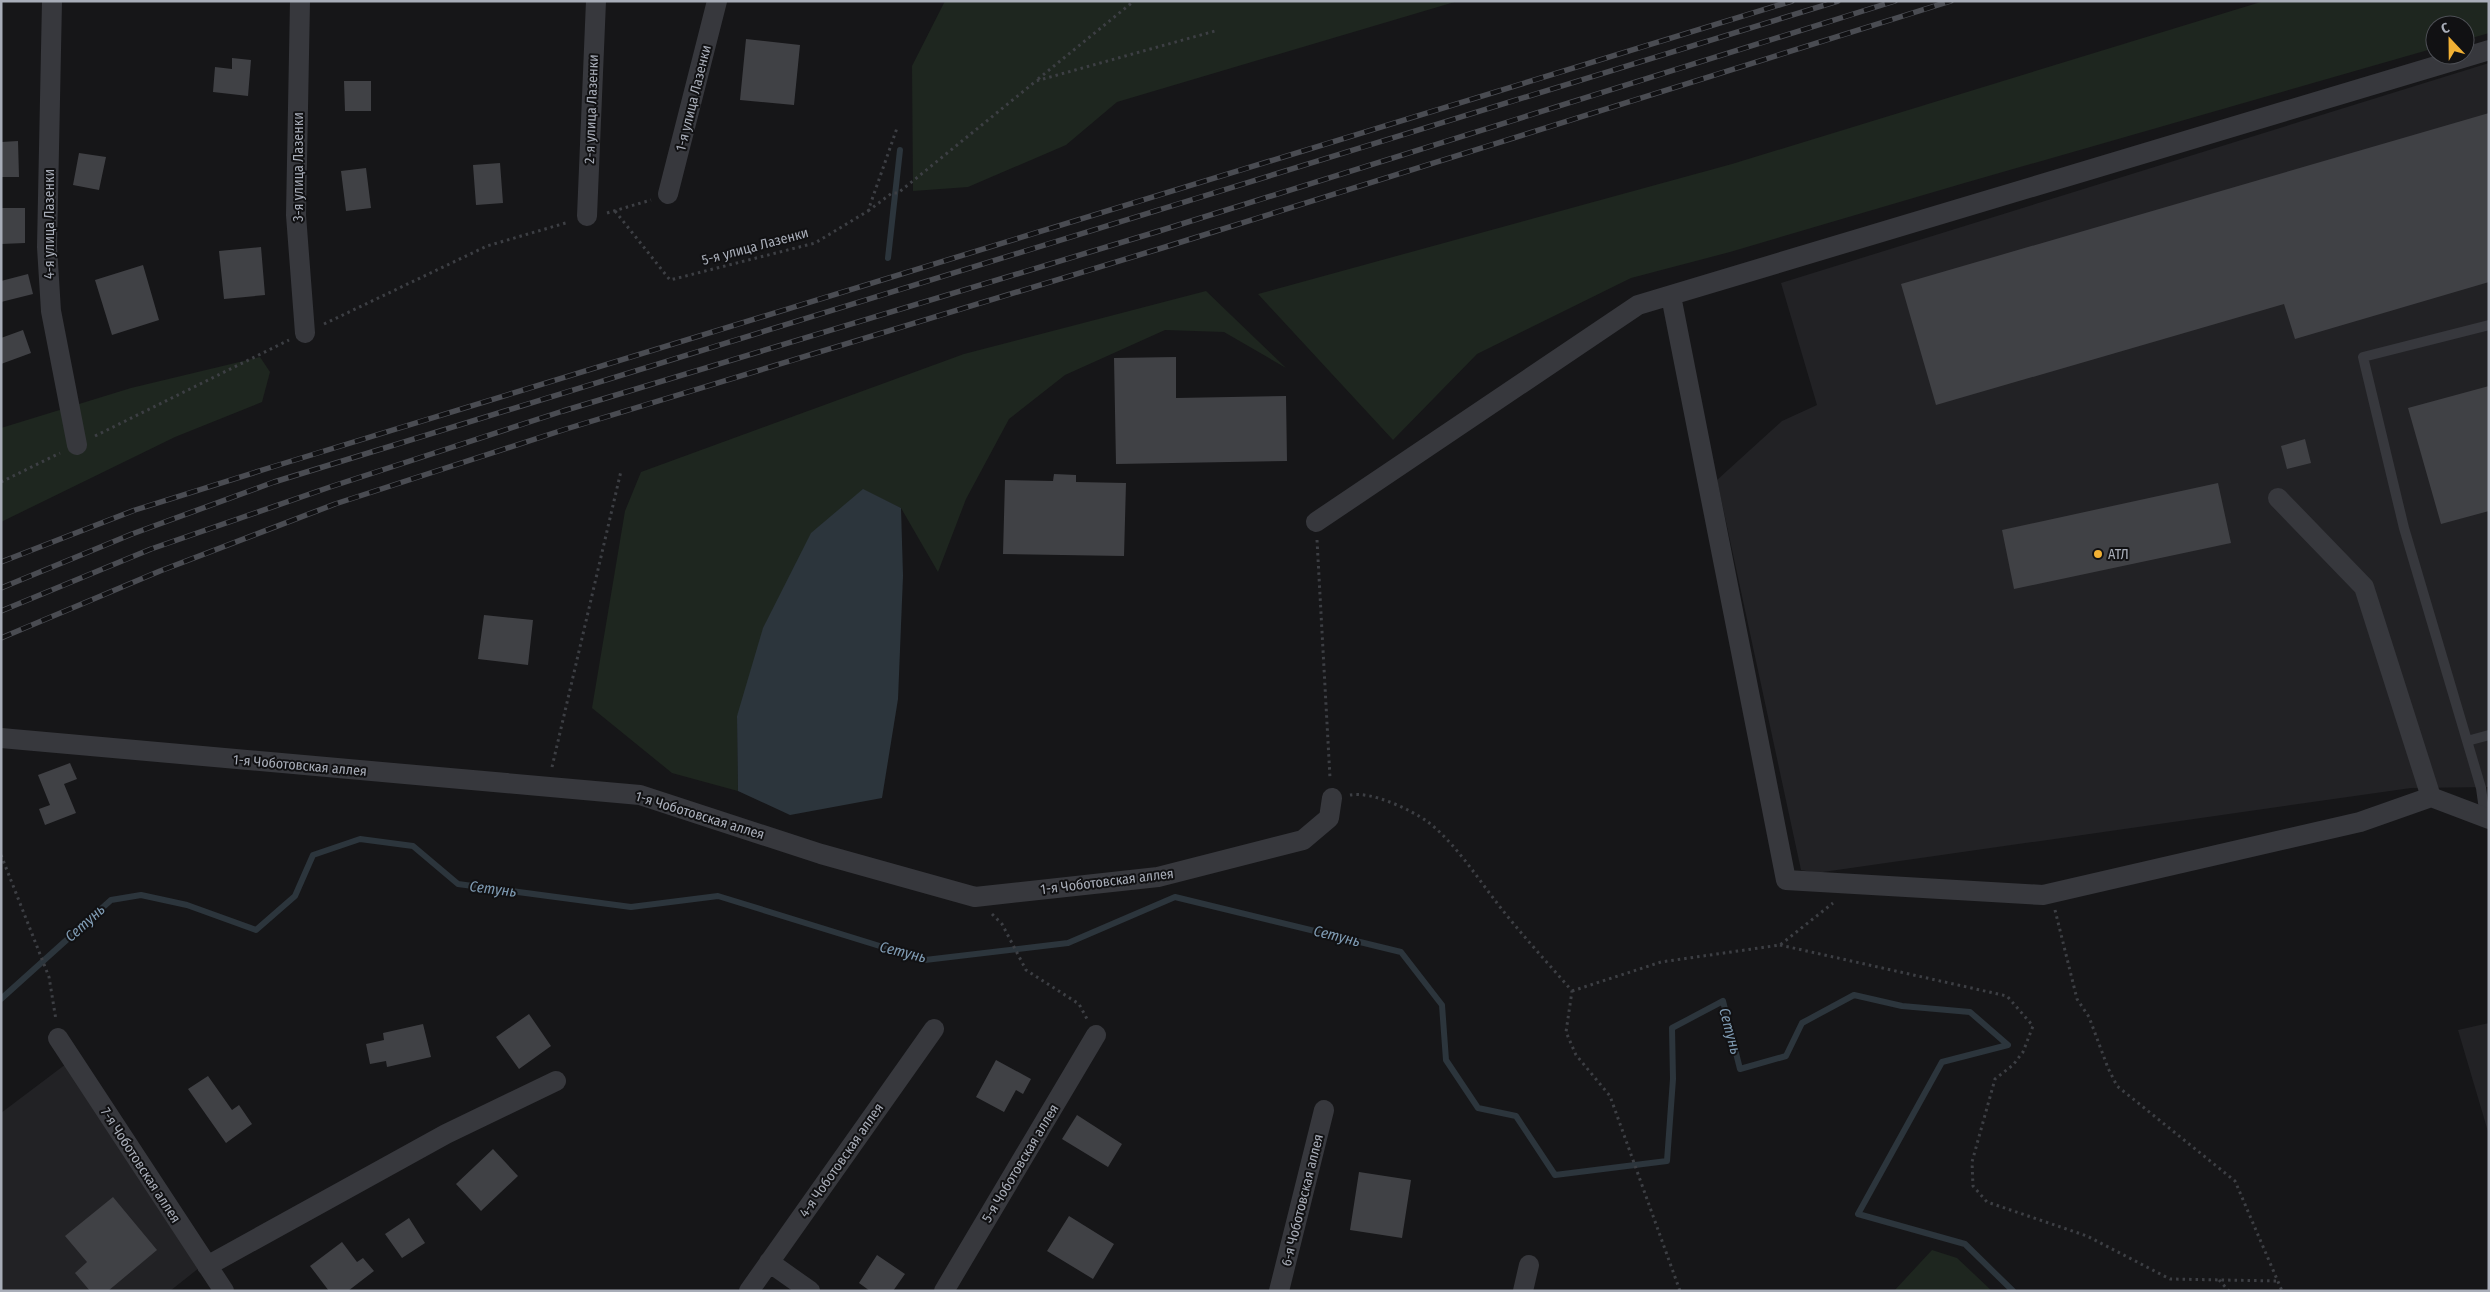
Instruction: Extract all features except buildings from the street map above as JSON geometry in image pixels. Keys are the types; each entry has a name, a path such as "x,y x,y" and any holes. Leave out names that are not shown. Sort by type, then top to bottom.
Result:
{"street":[{"name":"4-я улица Лазенки","path":"52,1 46,247 51,311 77,444"},
{"name":"3-я улица Лазенки","path":"300,1 296,215 305,332"},
{"name":"2-я улица Лазенки","path":"587,216 596,1"},
{"name":"1-я улица Лазенки","path":"668,194 717,1"},
{"path":"1316,522 1638,305 2489,50"},
{"path":"1671,296 1786,880 2043,895 2360,822 2431,796 2487,818"},
{"path":"2278,498 2364,587 2431,796"},
{"name":"1-я Чоботовская аллея","path":"1,738 640,795 821,854 974,897 1158,877 1304,840 1329,818 1332,798"},
{"name":"4-я Чоботовская аллея","path":"749,1291 934,1029"},
{"name":"5-я Чоботовская аллея","path":"944,1291 1096,1035"},
{"name":"7-я Чоботовская аллея","path":"58,1038 224,1291"},
{"path":"207,1266 446,1134 556,1081"},
{"name":"6-я Чоботовская аллея","path":"1279,1291 1324,1110"},
{"path":"769,1262 810,1291"},
{"path":"1523,1291 1529,1265"}],"lane":[{"path":"2487,818 2481,788 2404,528 2364,357 2489,325"},
{"path":"2467,741 2489,735"}],"path":[{"path":"868,212 892,193 898,193 1134,1"},
{"path":"1036,81 1215,31"},
{"path":"868,212 897,128"},
{"path":"1,482 305,332 487,246 587,216 616,212 668,194"},
{"name":"5-я улица Лазенки","path":"616,212 670,280 815,243 868,212"},
{"path":"548,786 621,471"},
{"path":"1316,522 1332,798 1359,794 1403,807 1428,822 1457,852 1499,906 1572,990 1566,1032 1576,1055 1610,1096 1680,1291"},
{"path":"1,855 49,976 58,1038"},
{"path":"1780,945 1858,884"},
{"path":"2051,893 2077,999 2090,1017 2108,1068 2118,1086 2235,1181 2282,1291"},
{"path":"1002,924 1026,970 1080,1004 1096,1035"},
{"path":"1572,990 1661,962 1780,945 2007,996 2033,1026 2023,1052 2013,1064 1995,1079 1972,1162 1973,1186 1987,1202 2087,1236 2170,1279 2278,1282"},
{"path":"2219,1280 2229,1291"}],"shaded area":[{"path":"945,1 1458,1 1117,102 1066,145 968,187 913,191 912,66"},
{"path":"2264,1 2489,1 2489,33 2475,37 2475,15 2425,15 2425,51 1730,252 1631,278 1477,354 1393,440 1258,294 1732,164"},
{"path":"2489,63 2489,787 2411,788 1816,873 1801,870 1717,480 1782,421 1817,405 1781,283"},
{"path":"1206,291 1286,368 1224,332 1165,330 1065,375 1009,419 966,499 938,572 901,508 863,490 737,716 738,791 672,773 592,708 625,511 641,472 964,354"},
{"path":"260,357 270,372 262,402 175,437 1,522 1,428 131,388"},
{"path":"863,489 901,508 903,576 898,699 882,798 790,815 738,791 737,716 763,628 811,533"},
{"path":"2489,1023 2489,1135 2458,1030"},
{"path":"66,1064 199,1268 170,1291 1,1291 1,1113"},
{"path":"1932,1250 1957,1258 1992,1291 1894,1291"}],"waterway":[{"path":"888,258 900,150"},
{"name":"Сетунь","path":"1,999 111,900 141,895 187,905 256,930 295,896 313,855 360,839 413,846 458,884 631,907 718,896 925,960 1068,943 1175,897 1401,952 1442,1005 1446,1060 1478,1108 1516,1116 1555,1175 1667,1161 1673,1079 1672,1028 1723,1001 1740,1069 1786,1056 1802,1023 1854,995 1902,1006 1970,1012 2008,1045 1942,1062 1858,1214 1965,1244 2013,1291"}],"railway":[{"path":"1,562 135,510 272,467 1792,1"},
{"path":"1,588 132,534 274,482 1838,1"},
{"path":"1,611 151,549 330,487 563,411 1156,232 1895,1"},
{"path":"1,638 160,571 335,504 566,429 1162,248 1951,1"}],"place":[{"name":"АТЛ","path":"2098,554"}]}
